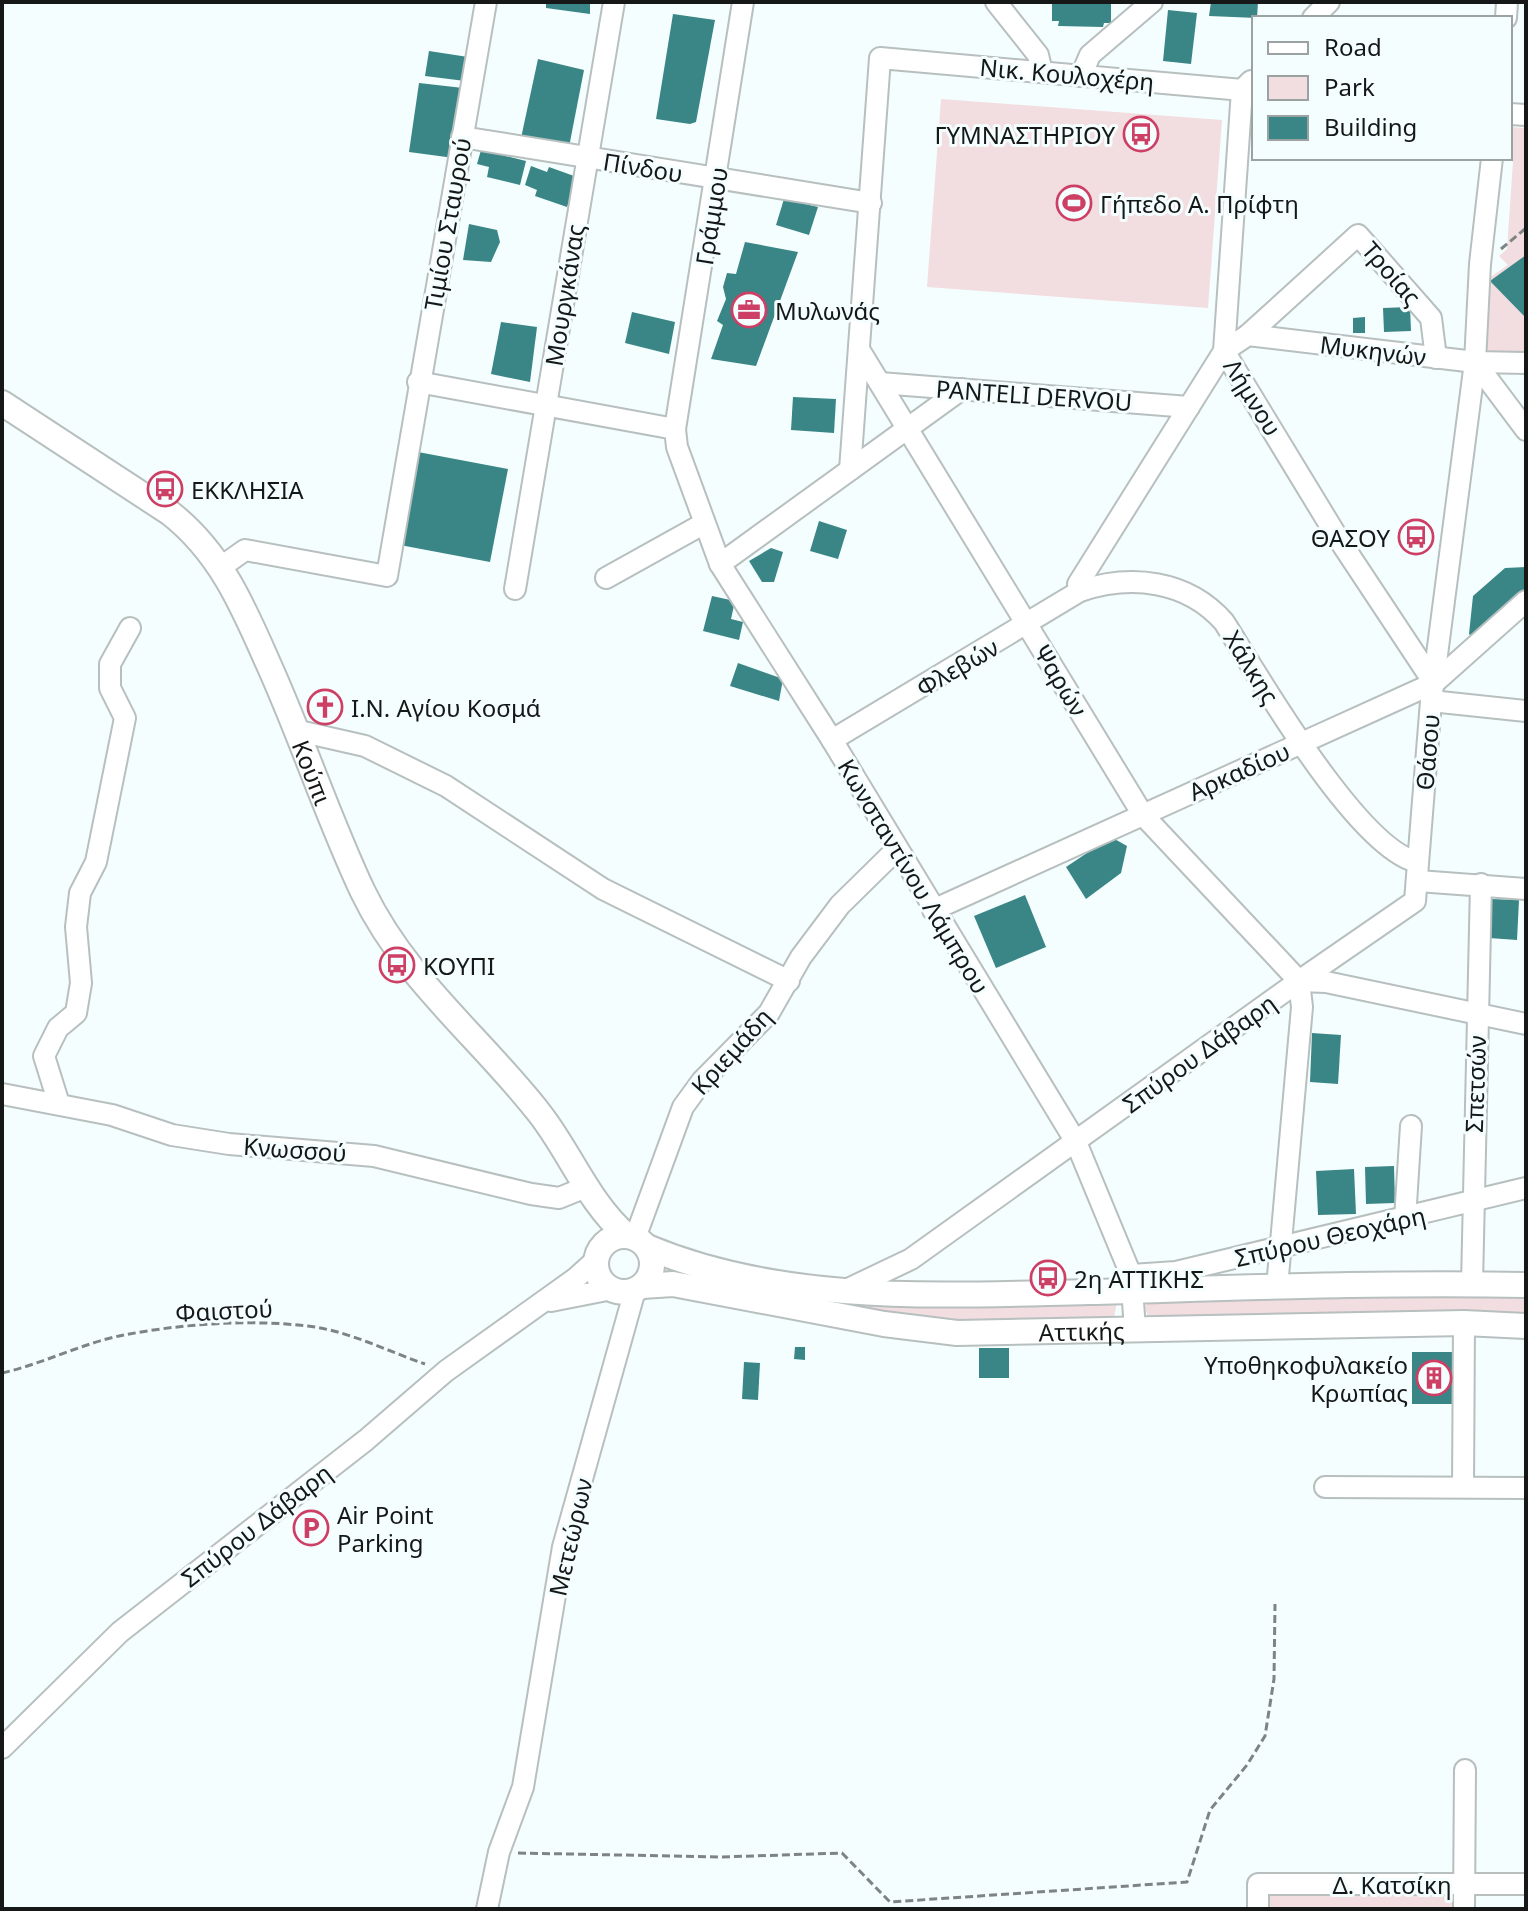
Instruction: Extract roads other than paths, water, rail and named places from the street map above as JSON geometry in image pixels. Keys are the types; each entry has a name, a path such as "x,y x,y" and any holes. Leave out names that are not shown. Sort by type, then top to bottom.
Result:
{"main road":[{"name":"Κούπι","path":"2,403 170,513 188,527 221,567 237,593 299,731 362,889 394,947 430,994 541,1114 586,1187"},
{"path":"586,1187 608,1219 636,1240 653,1267 629,1289 599,1277 598,1223 586,1187"},
{"path":"598,1256 611,1239 636,1240"},
{"name":"Αττικής","path":"636,1240 732,1276 846,1290 921,1295 1132,1283 1277,1287 1526,1285"},
{"name":"Αττικής","path":"629,1289 673,1284 884,1324 957,1333 1464,1323 1526,1326"}],"street":[{"name":"Τιμίου Σταυρού","path":"221,567 245,550 387,576 418,382 486,2"},
{"name":"Μουργκάνας","path":"515,589 585,157 614,2"},
{"name":"Γράμμου","path":"675,429 743,2"},
{"path":"996,2 1038,55 1042,72"},
{"path":"1081,76 1090,55 1152,2"},
{"name":"Νικ. Κουλοχέρη","path":"871,203 880,58 1081,76 1250,86"},
{"path":"1224,351 1250,86"},
{"name":"Πίνδου","path":"462,137 871,203"},
{"name":"Θάσου","path":"1299,981 1415,901 1432,692 1475,362 1480,264 1492,160"},
{"path":"850,470 871,203"},
{"name":"Λήμνου","path":"1248,335 1358,235"},
{"name":"Τροίας","path":"1358,235 1431,318 1436,358"},
{"path":"1224,351 1248,335"},
{"name":"Μυκηνών","path":"1248,335 1475,362 1526,363"},
{"name":"Ψαρών","path":"860,351 1143,815 1299,981"},
{"name":"Λήμνου","path":"1080,591 1078,584 1224,351 1432,692"},
{"path":"1475,362 1526,430"},
{"path":"418,382 675,429"},
{"name":"PANTELI DERVOU","path":"880,383 1189,407"},
{"path":"720,564 962,389"},
{"name":"Κωνσταντίνου Λάμπρου","path":"675,429 677,447 720,564 832,740 1076,1142 1132,1283 1135,1329"},
{"path":"606,578 703,524"},
{"name":"Χάλκης","path":"1080,591 1111,580 1146,581 1208,603 1224,622 1321,775 1389,846 1418,871"},
{"name":"Φλεβών","path":"832,740 1028,626 1080,591"},
{"name":"Αρκαδίου","path":"933,910 1301,743 1432,692 1526,601"},
{"path":"59,1104 44,1056 58,1028 76,1013 81,983 76,927 80,893 96,862 125,718 110,688 110,664 130,628"},
{"path":"1432,692 1526,711"},
{"path":"299,731 365,746 446,786 603,889 789,981"},
{"name":"Κριεμάδη","path":"636,1240 683,1107 702,1081 769,1013 840,905 896,850"},
{"path":"1418,871 1481,884 1526,889"},
{"name":"Σπετσών","path":"1472,1284 1471,1203 1481,884"},
{"path":"1277,1287 1302,1007 1299,981"},
{"name":"Σπύρου Δάβαρη","path":"846,1290 911,1259 1299,981 1326,982 1526,1024"},
{"name":"Κνωσσού","path":"2,1094 112,1115 172,1135 229,1144 374,1156 531,1194 559,1198 586,1187"},
{"path":"1405,1219 1411,1126"},
{"name":"Σπύρου Θεοχάρη","path":"1132,1283 1526,1188"},
{"name":"Σπύρου Δάβαρη","path":"2,1748 120,1632 366,1440 446,1371 521,1314 576,1278 598,1256"},
{"path":"911,1259 921,1295"},
{"name":"Σπύρου Δάβαρη","path":"521,1314 547,1302 629,1289"},
{"name":"Μετεώρων","path":"487,1909 499,1852 523,1787 563,1547 629,1289"},
{"path":"1463,1487 1464,1323"},
{"path":"1325,1487 1526,1488"},
{"path":"1464,1909 1465,1770"},
{"name":"Δ. Κατσίκη","path":"1258,1909 1258,1884 1526,1884"}],"place":[{"name":"ΓΥΜΝΑΣΤΗΡΙΟΥ","path":"1141,134"},
{"name":"Γήπεδο Α. Πρίφτη","path":"1074,203"},
{"name":"Μυλωνάς","path":"749,310"},
{"name":"ΕΚΚΛΗΣΙΑ","path":"165,489"},
{"name":"ΘΑΣΟΥ","path":"1416,537"},
{"name":"Ι.Ν. Αγίου Κοσμά","path":"325,707"},
{"name":"ΚΟΥΠΙ","path":"397,965"},
{"name":"2η ΑΤΤΙΚΗΣ","path":"1048,1278"},
{"name":"Υποθηκοφυλακείο Κρωπίας","path":"1434,1378"},
{"name":"Air Point Parking","path":"311,1528"}]}
